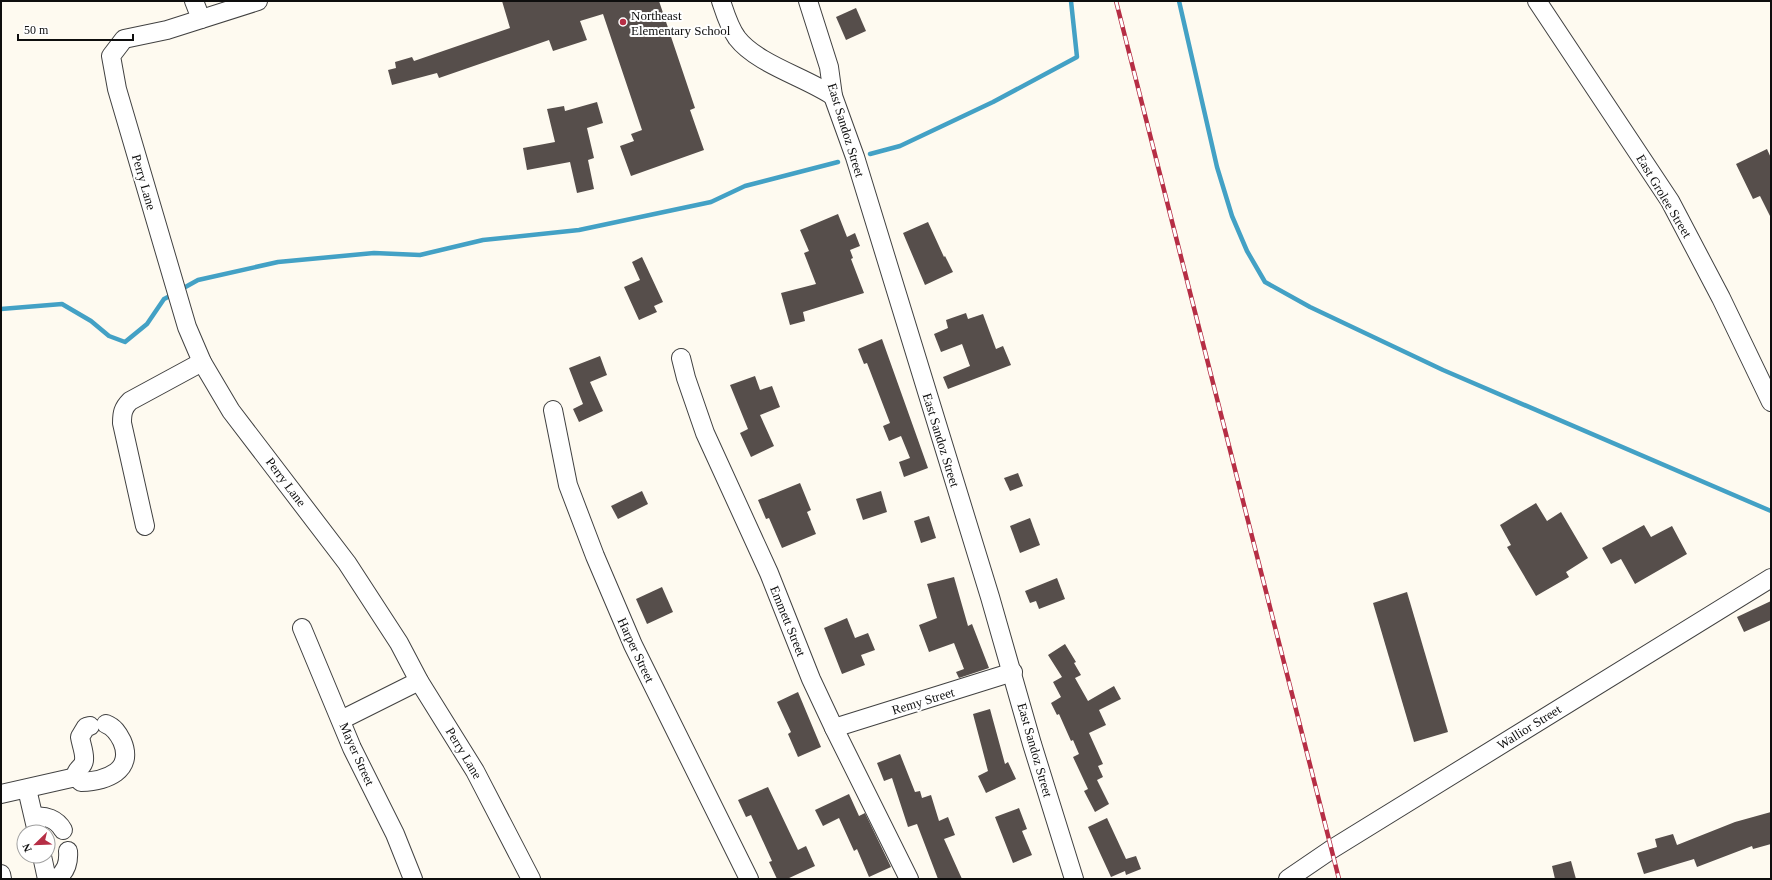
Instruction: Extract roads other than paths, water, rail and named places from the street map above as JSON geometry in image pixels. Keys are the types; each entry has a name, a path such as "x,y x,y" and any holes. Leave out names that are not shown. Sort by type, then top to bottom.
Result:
{"street":[{"path":"194,1 201,19 258,1"},
{"path":"721,1 728,21 737,38 751,51 767,62 816,85 833,96"},
{"name":"East Sandoz Street","path":"808,1 828,67 833,96 857,165 1013,672 1032,744 1074,879"},
{"name":"East Grolee Street","path":"1537,1 1670,201 1722,298 1771,402"},
{"name":"Perry Lane","path":"201,19 167,30 124,39 111,56 117,89 187,327 202,362 231,411 347,563 399,643 419,681 476,771 531,879"},
{"name":"Emmett Street","path":"681,358 686,378 705,433 769,573 811,680 909,879"},
{"path":"145,526 122,423 124,406 130,401 202,362"},
{"name":"Harper Street","path":"553,410 568,485 595,556 633,645 749,879"},
{"name":"Wallior Street","path":"1288,879 1332,849 1771,578"},
{"name":"Mayer Street","path":"302,628 352,748 395,834 413,879"},
{"name":"Remy Street","path":"834,728 1013,672"},
{"path":"341,720 419,681"},
{"path":"98,725 116,730 124,745 126,754 122,767 115,774 88,782 81,782 76,777 76,771 82,766 84,759 80,737 86,727 98,725"},
{"path":"1,794 76,777"},
{"path":"27,789 35,824 43,817 60,824 63,830"},
{"path":"56,879 69,861 68,851"},
{"path":"44,864 47,879"},
{"path":"1,874 2,879"}],"waterway":[{"path":"870,154 900,146 993,102 1077,57 1071,1"},
{"path":"1179,1 1217,167 1232,216 1247,251 1265,282 1310,307 1443,370 1771,511"},
{"path":"180,290 198,280 278,262 374,253 420,255 483,240 579,230 711,202 745,186 838,162"},
{"path":"1,309 62,304 91,321 109,336 125,342 147,324 164,299 174,294"}],"railway":[{"path":"1116,1 1339,879"}],"place":[{"name":"Northeast Elementary School","path":"623,22"}]}
